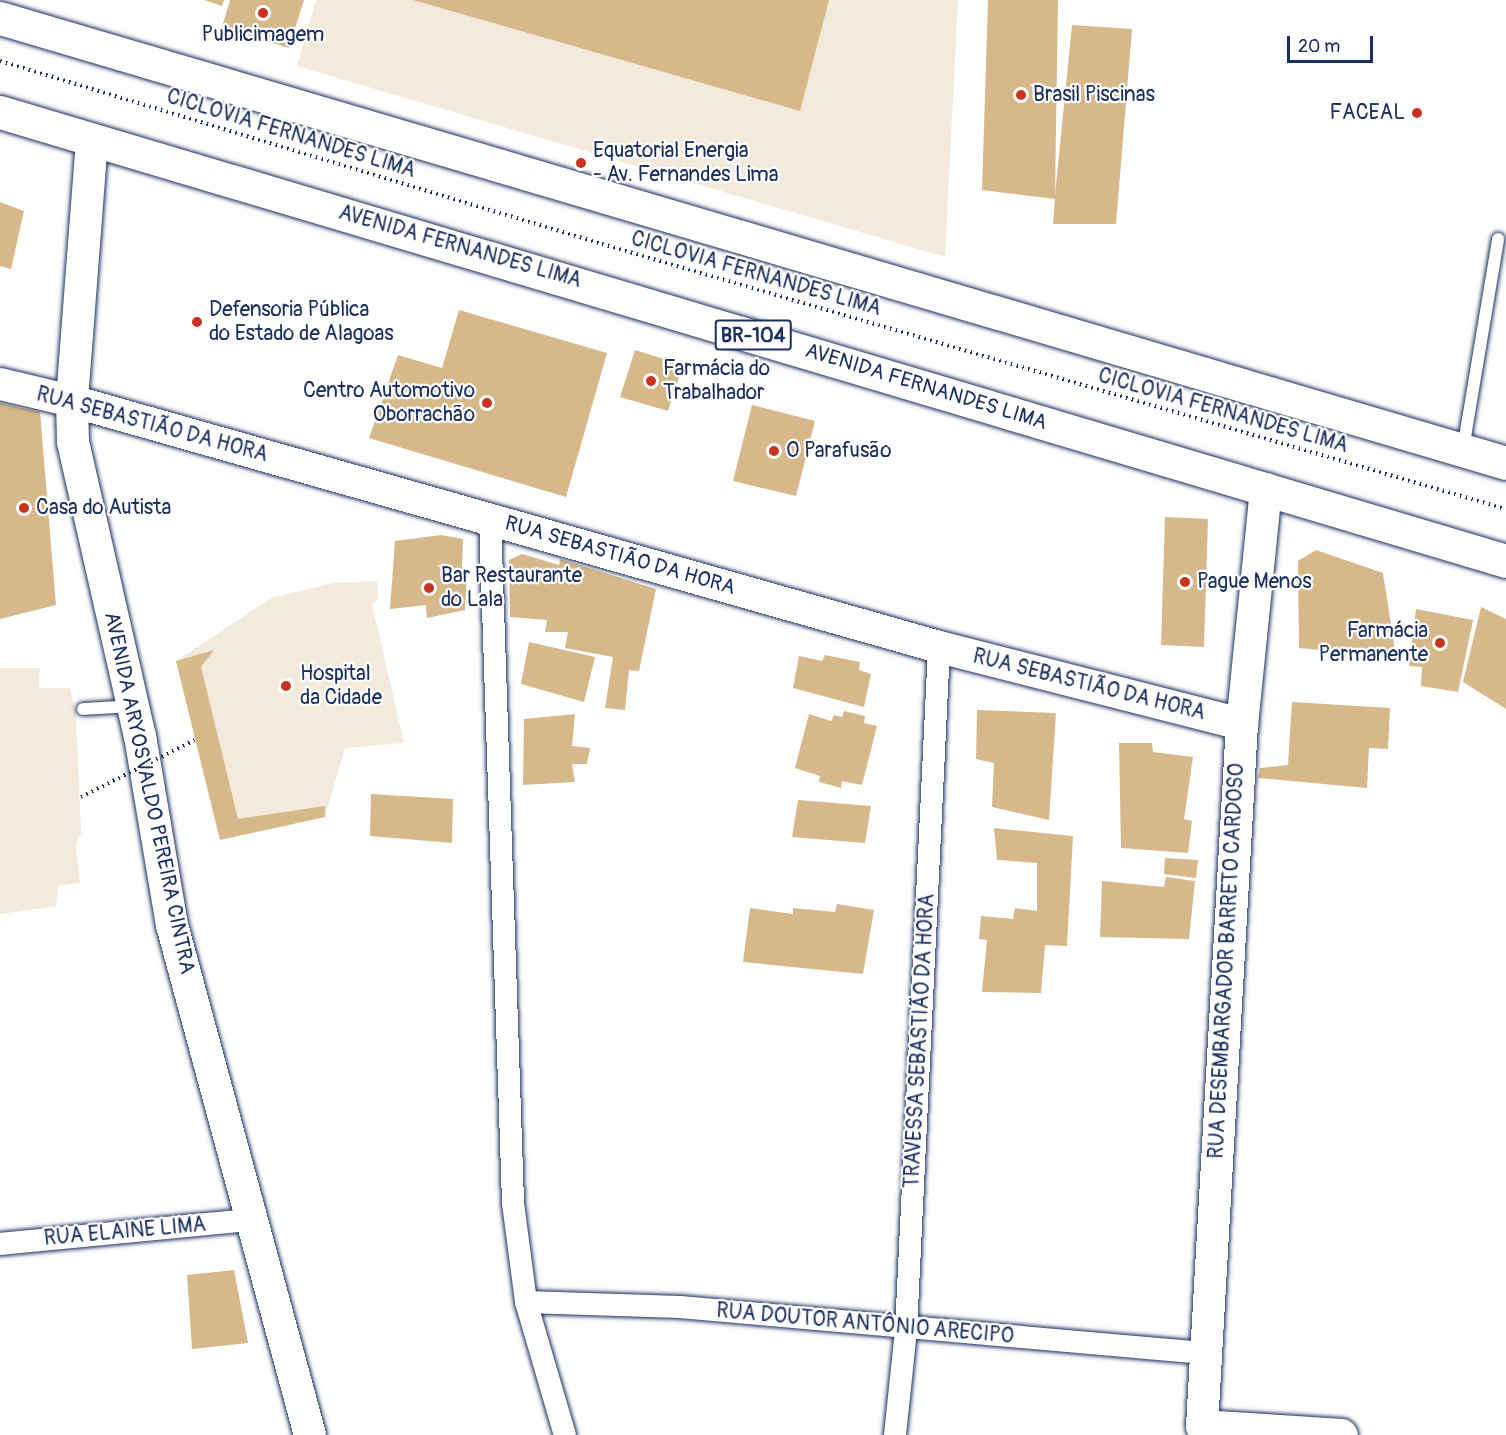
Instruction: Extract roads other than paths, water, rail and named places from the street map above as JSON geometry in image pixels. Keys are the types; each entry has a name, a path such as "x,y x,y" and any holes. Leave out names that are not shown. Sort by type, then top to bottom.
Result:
{"highway":[{"path":"0,18 1506,463"},
{"name":"AVENIDA FERNANDES LIMA","path":"0,112 1506,561"}],"street":[{"name":"AVENIDA ARYOSVALDO PEREIRA CINTRA","path":"92,140 72,401 73,442 133,706 172,925 310,1435"},
{"name":"RUA SEBASTIÃO DA HORA","path":"0,384 72,401 939,647 1242,724"},
{"name":"RUA DESEMBARGADOR BARRETO CARDOSO","path":"1202,1430 1203,1353 1242,724 1266,489"},
{"path":"490,519 513,1203 526,1302 565,1435"},
{"name":"TRAVESSA SEBASTIÃO DA HORA","path":"895,1435 906,1330 939,647"},
{"name":"RUA ELAINE LIMA","path":"0,1244 251,1220"},
{"name":"RUA DOUTOR ANTÔNIO ARECIPO","path":"526,1302 680,1307 906,1330 1203,1353"},
{"path":"1202,1430 1342,1435"}],"lane":[{"path":"1463,450 1498,239"},
{"path":"83,709 133,706"}],"place":[{"name":"Publicimagem","path":"263,13"},
{"name":"Brasil Piscinas","path":"1021,95"},
{"name":"FACEAL","path":"1417,113"},
{"name":"Equatorial Energia - Av. Fernandes Lima","path":"581,163"},
{"name":"Defensoria Pública do Estado de Alagoas","path":"197,322"},
{"name":"Farmácia do Trabalhador","path":"651,381"},
{"name":"Centro Automotivo Oborrachão","path":"487,403"},
{"name":"O Parafusão","path":"774,451"},
{"name":"Casa do Autista","path":"24,508"},
{"name":"Pague Menos","path":"1185,582"},
{"name":"Bar Restaurante do Lala","path":"429,588"},
{"name":"Farmácia Permanente","path":"1440,643"},
{"name":"Hospital da Cidade","path":"286,686"}]}
